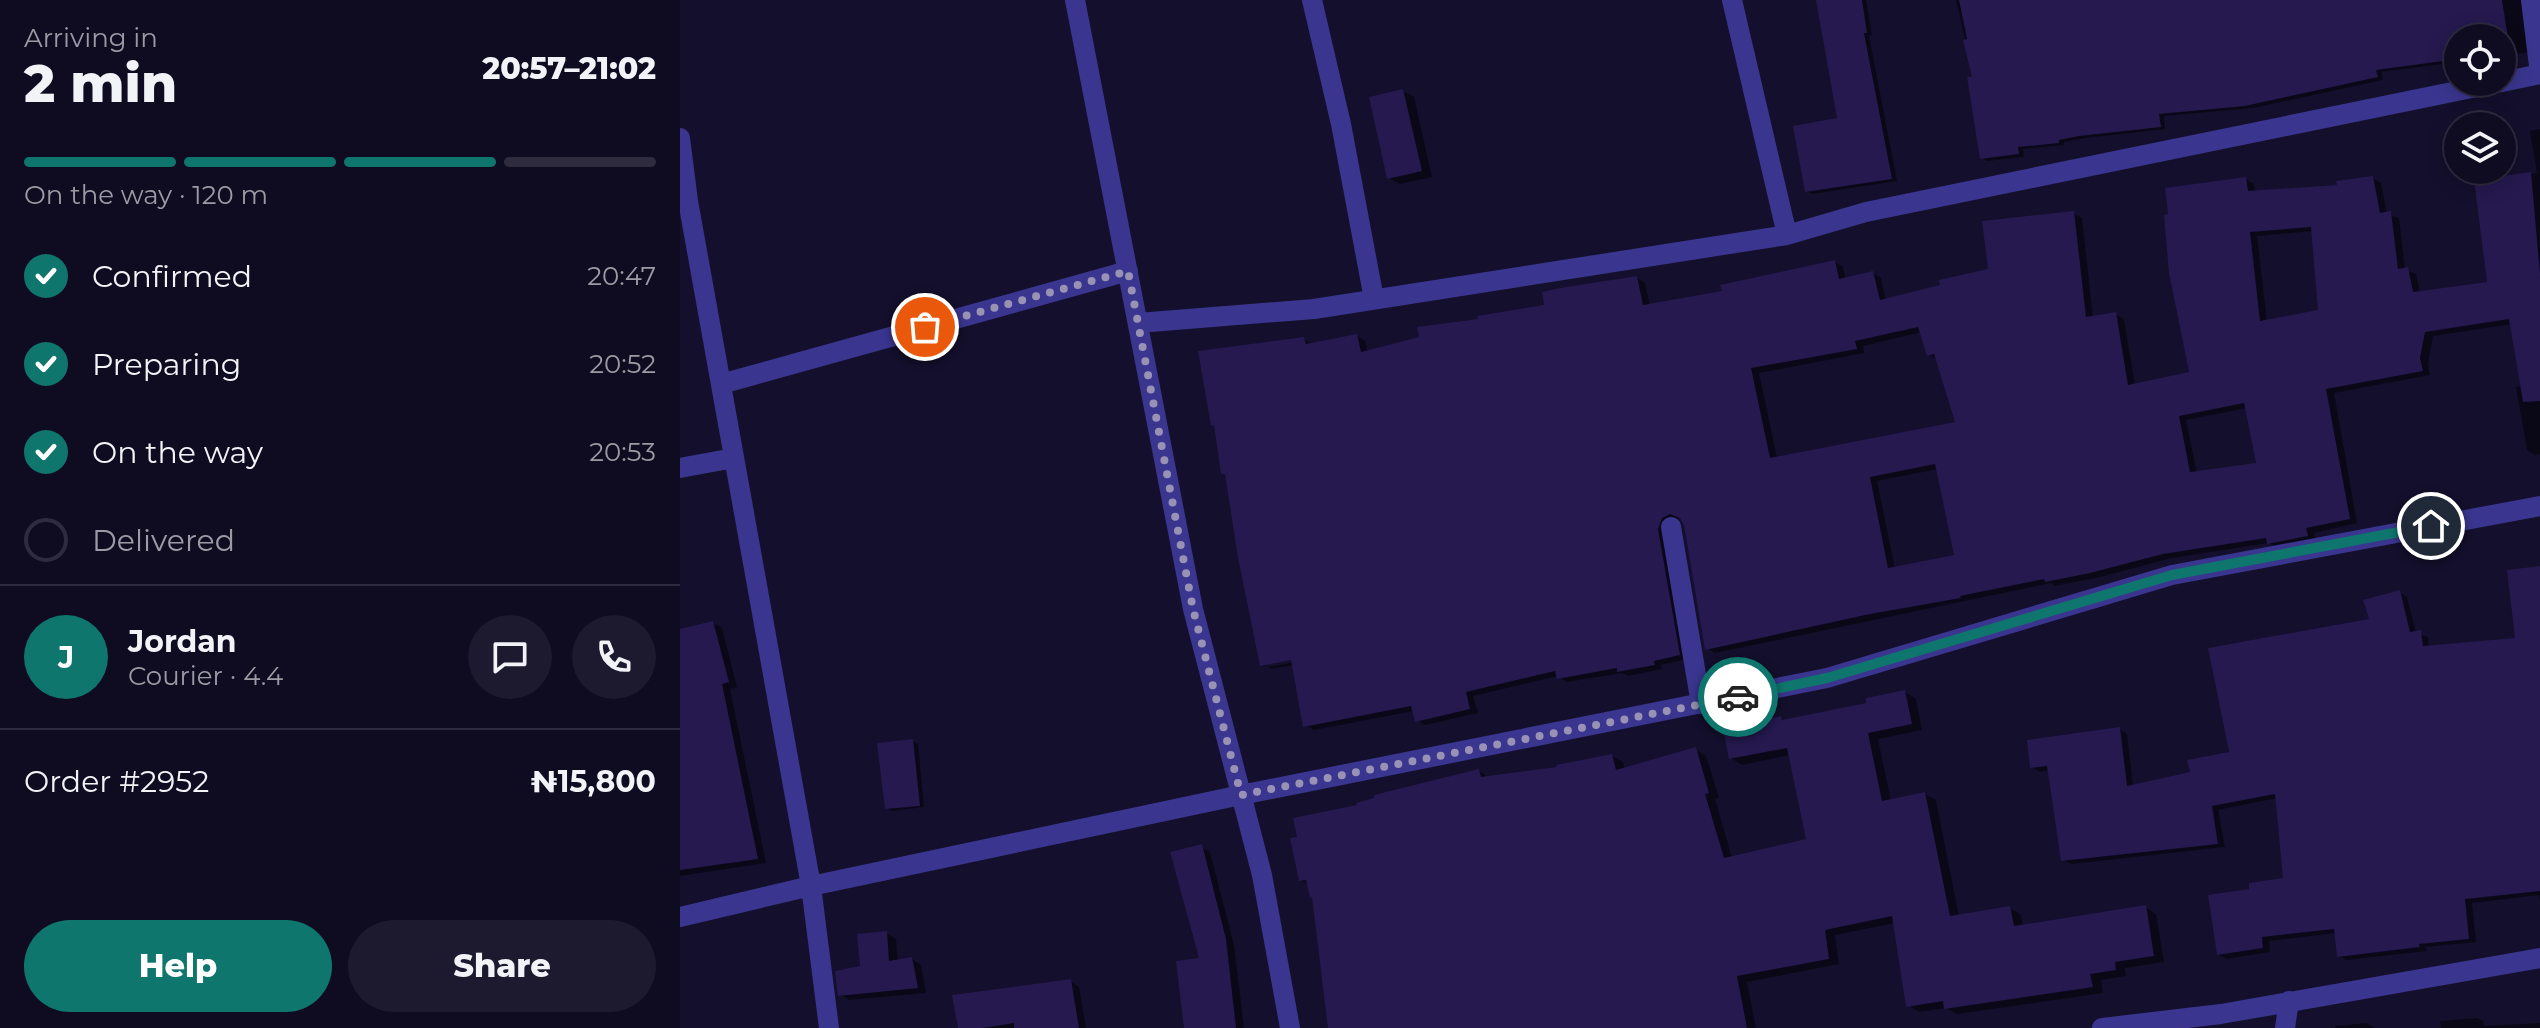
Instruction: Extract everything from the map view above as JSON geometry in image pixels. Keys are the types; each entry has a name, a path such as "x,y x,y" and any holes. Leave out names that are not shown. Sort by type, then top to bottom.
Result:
{"street":[{"path":"1075,0 1193,609 1262,875 1290,1028"},
{"path":"1312,0 1341,124 1374,299"},
{"path":"1732,0 1787,235"},
{"path":"2516,79 2540,74 2531,0"},
{"path":"1138,323 1314,309 1787,235 1880,208 2444,94"},
{"path":"680,138 688,201 811,886 829,1028"},
{"path":"721,384 1128,271"},
{"path":"680,468 734,458"},
{"path":"680,917 811,886 1241,795 1827,678 2172,575 2540,506"},
{"path":"1671,527 1701,704"},
{"path":"2102,1028 2221,1014 2540,958"},
{"path":"2285,1028 2289,1001"}],"building":[{"path":"1816,0 1862,0 1867,33 1864,33 1892,179 1805,192 1793,126 1837,118"},
{"path":"1959,0 2502,0 2506,24 2444,24 2444,61 2376,70 2378,77 2245,106 2159,114 2161,127 2079,136 2059,140 2059,143 2018,147 2019,154 1980,159 1967,77 1972,77 1963,40 1967,39"},
{"path":"1403,89 1422,171 1387,179 1369,97"},
{"path":"2531,172 2540,274 2540,401 2523,402 2509,319 2425,332 2420,358 2423,371 2326,389 2350,519 2306,528 2308,536 2267,544 2266,538 2163,554 2090,573 2045,582 2044,579 1705,650 1684,525 1680,518 1670,514 1662,518 1658,529 1680,655 1654,661 1655,665 1617,672 1617,668 1557,679 1555,671 1466,692 1470,709 1415,722 1411,706 1303,727 1291,660 1260,666 1225,474 1221,474 1198,351 1304,337 1306,344 1357,334 1361,352 1419,337 1417,327 1478,319 1477,316 1544,305 1542,292 1560,288 1637,276 1643,305 1722,291 1720,285 1835,260 1839,279 1873,271 1880,300 1940,285 1939,280 1988,269 1982,221 2074,211 2086,317 2116,312 2128,385 2189,372 2169,273 2165,188 2246,177 2248,191 2337,185 2336,181 2373,176 2380,213 2391,211 2398,269 2408,267 2413,292 2487,282 2475,184 2516,184 2516,174","holes":["2311,227 2318,310 2260,321 2250,232","1918,327 1927,356 1934,354 1955,422 1770,458 1751,368 1857,349 1855,341","2244,403 2256,463 2190,472 2179,416","1935,464 1954,555 1888,568 1870,477"]},
{"path":"2540,566 2540,891 2465,899 2469,939 2337,957 2334,929 2262,937 2263,948 2217,955 2208,895 2249,889 2249,883 2283,878 2275,794 2212,806 2218,844 2061,861 2047,766 2030,768 2027,740 2120,727 2127,786 2190,772 2187,760 2229,752 2208,648 2369,619 2363,600 2400,590 2410,632 2421,630 2423,646 2515,638 2507,570"},
{"path":"713,621 729,682 722,684 758,859 680,870 680,629"},
{"path":"1905,690 1912,724 1868,733 1882,801 1925,792 1950,916 2010,906 2014,926 2146,905 2154,956 2115,962 2116,970 2090,974 2093,987 1944,1009 1943,1001 1906,1007 1892,916 1825,930 1829,959 1737,976 1747,1028 1328,1028 1312,897 1306,880 1299,881 1290,838 1297,837 1293,818 1357,805 1374,798 1374,795 1479,769 1481,777 1557,767 1612,754 1616,770 1696,747 1709,793 1705,794 1724,858 1806,839 1787,748 1729,759 1723,728 1866,703 1866,698"},
{"path":"913,739 920,806 885,809 877,743"},
{"path":"1202,844 1226,939 1236,1028 1184,1028 1176,961 1199,958 1170,852"},
{"path":"887,931 889,961 912,957 918,988 838,996 835,971 860,966 857,934"},
{"path":"1071,979 1079,1028 1014,1028 1014,1023 958,1028 952,995"}],"way so far":[{"path":"925,327 1128,271 1193,609 1241,795 1738,697"}],"route":[{"path":"1738,697 1827,678 2172,575 2431,526"}]}
